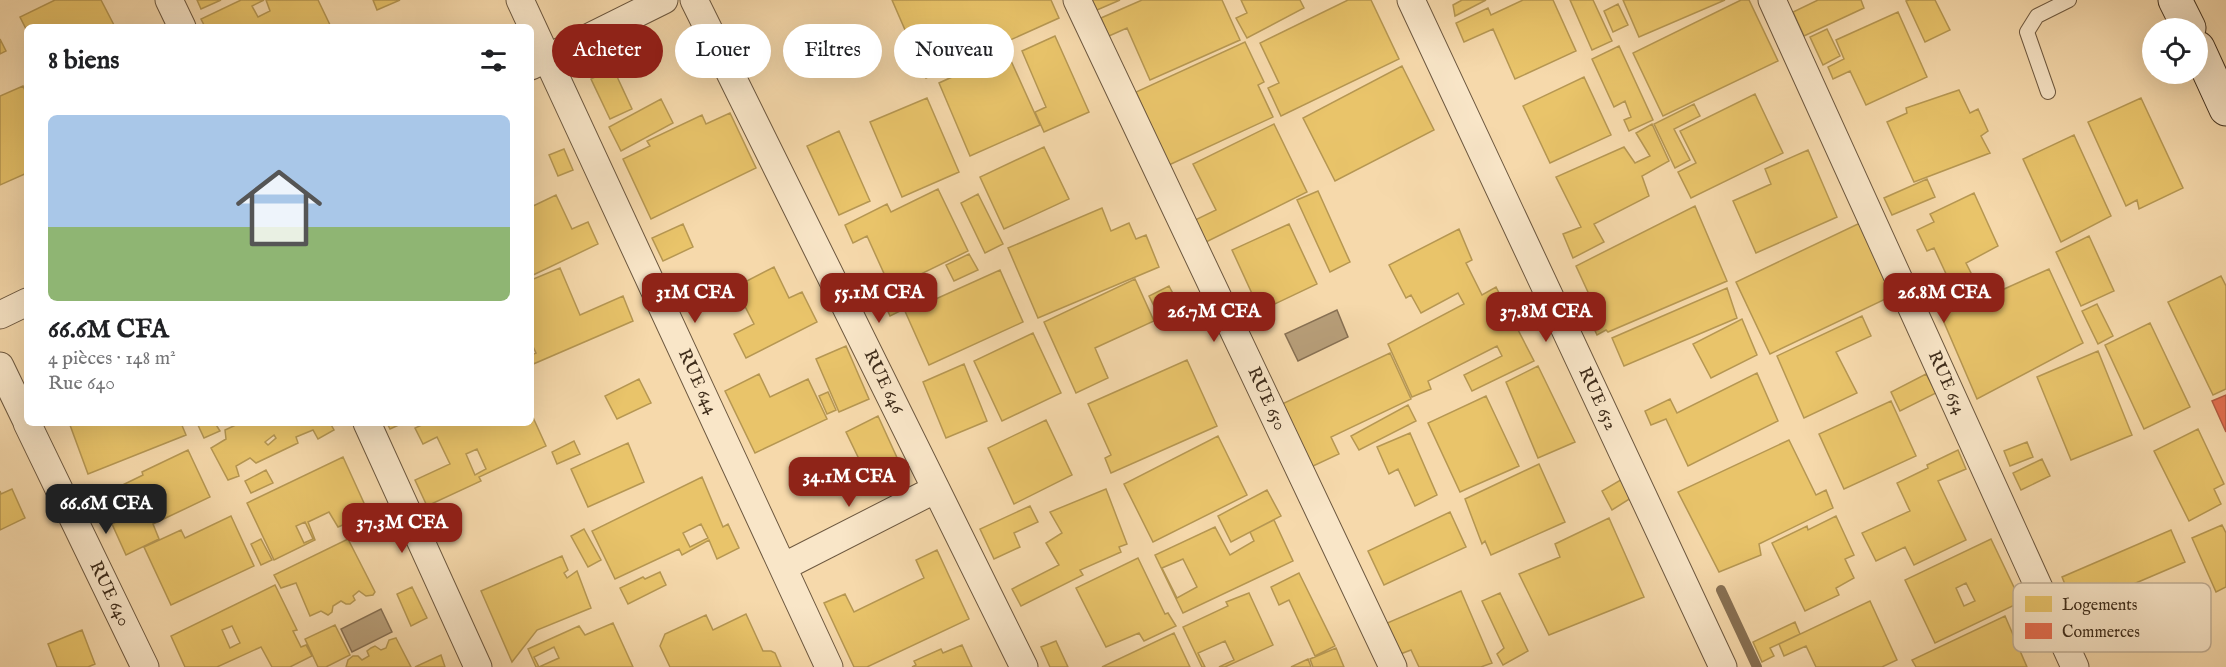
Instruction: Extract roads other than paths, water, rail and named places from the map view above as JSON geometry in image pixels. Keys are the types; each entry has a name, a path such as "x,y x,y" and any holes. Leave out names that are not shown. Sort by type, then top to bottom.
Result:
{"street":[{"path":"169,0 181,24"},
{"name":"RUE 644","path":"520,0 527,24"},
{"path":"539,62 664,0"},
{"name":"RUE 646","path":"694,0 1024,667"},
{"name":"RUE 650","path":"1077,0 1393,667"},
{"name":"RUE 652","path":"1411,0 1723,667"},
{"name":"RUE 654","path":"1772,0 2037,583"},
{"path":"2175,0 2183,18"},
{"name":"RUE 644","path":"534,46 539,62 829,667"},
{"path":"2208,70 2226,110"},
{"path":"0,315 24,303"},
{"name":"RUE 640","path":"0,366 24,417"},
{"name":"RUE 640","path":"28,426 145,667"},
{"path":"368,426 478,667"},
{"path":"783,567 936,489"},
{"name":"RUE 654","path":"2068,652 2075,667"}],"lane":[{"path":"2048,92 2027,32 2037,16 2069,0"}],"waterway":[{"path":"1721,590 1757,667"}]}
